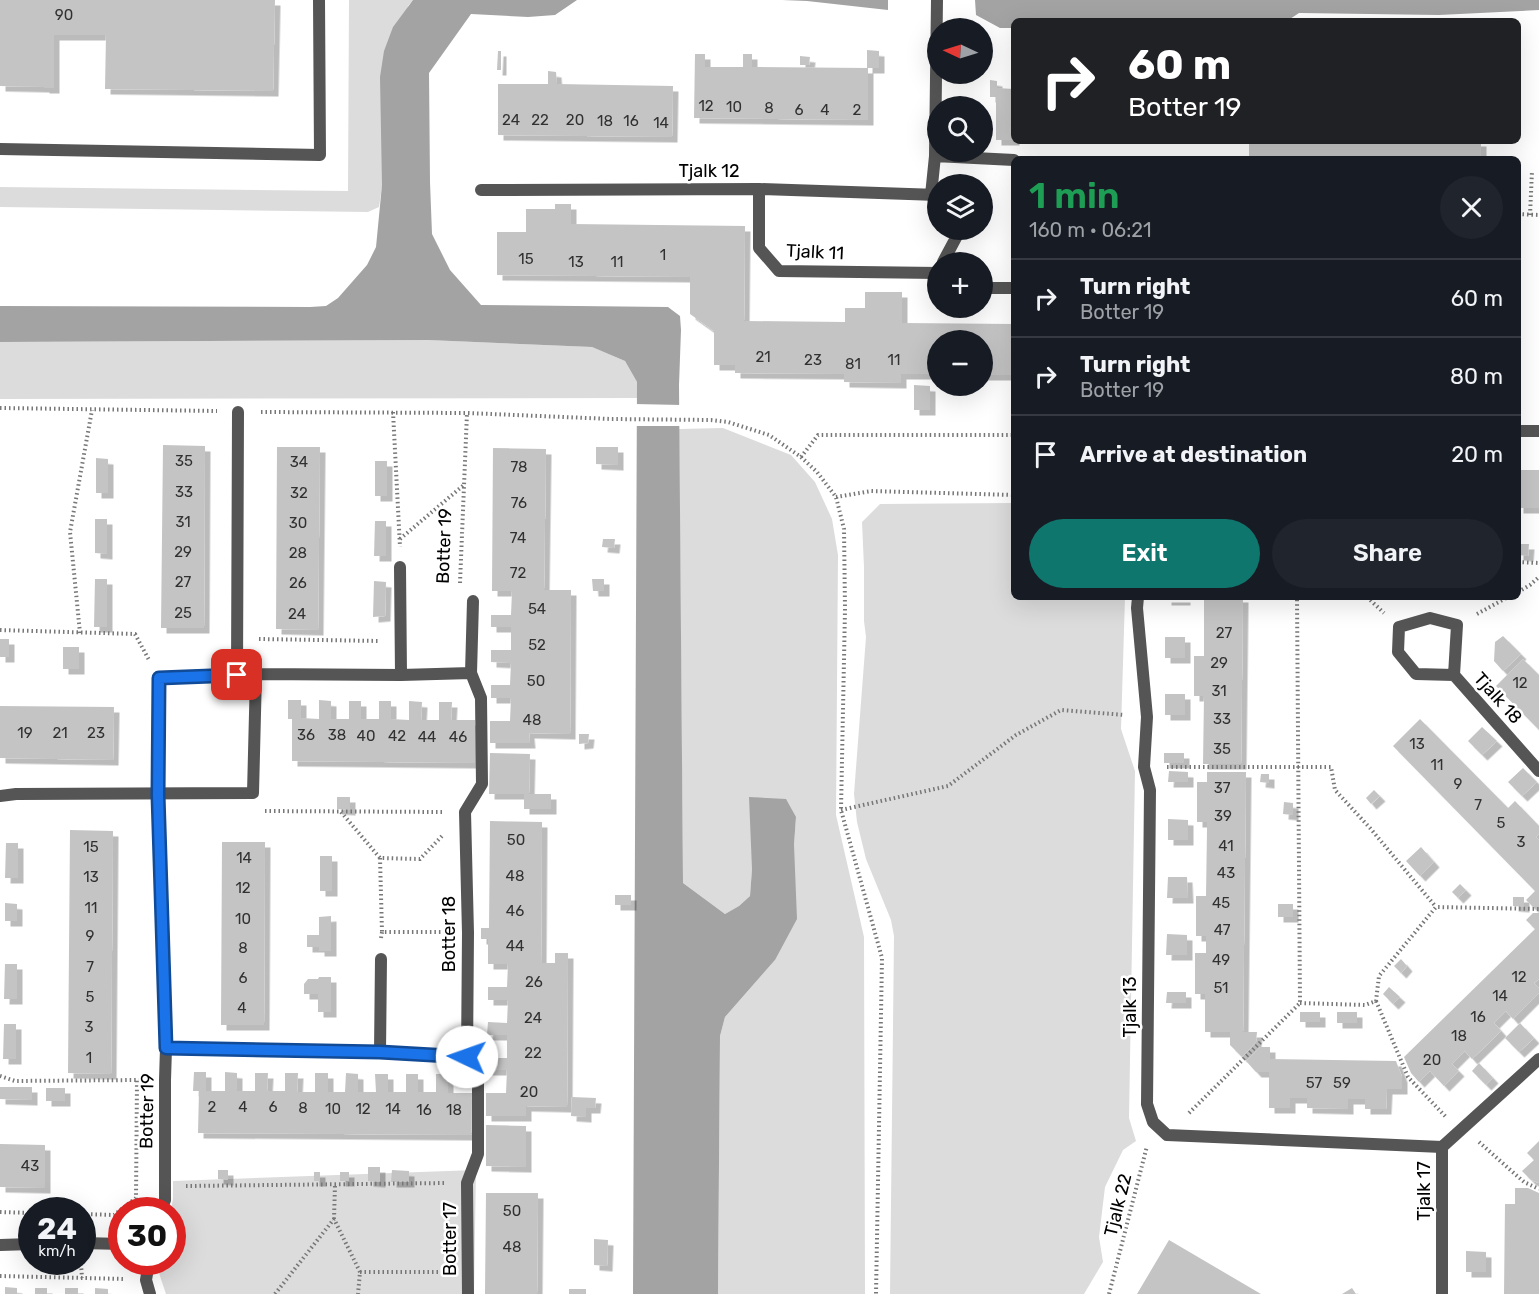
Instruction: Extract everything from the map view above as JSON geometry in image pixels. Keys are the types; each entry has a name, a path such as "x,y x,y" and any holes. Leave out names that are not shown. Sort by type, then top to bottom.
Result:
{"street":[{"path":"0,149 320,155 319,0"},
{"path":"936,96 937,0"},
{"path":"993,159 1011,160"},
{"name":"Tjalk 12","path":"481,190 759,189 927,195"},
{"name":"Tjalk 11","path":"759,189 759,248 779,271 927,274"},
{"path":"993,288 1011,288"},
{"path":"237,675 238,412"},
{"path":"1521,431 1539,431"},
{"path":"400,567 401,675"},
{"name":"Tjalk 13","path":"1138,600 1147,717 1144,768 1150,790 1148,1104 1153,1122"},
{"name":"Botter 19","path":"465,812 482,784 481,698 471,673 473,601"},
{"name":"Tjalk 18","path":"1454,675 1416,674 1398,652 1399,627 1430,618 1457,625 1454,675 1539,771"},
{"path":"159,678 256,674 471,673"},
{"path":"0,796 16,794 253,794 256,674"},
{"name":"Botter 19","path":"159,678 158,795 166,1048 165,1197"},
{"name":"Botter 18","path":"465,812 468,933 467,1057 478,1077 478,1154 468,1183"},
{"path":"380,1052 381,959"},
{"path":"166,1048 380,1052 467,1057"},
{"name":"Tjalk 17","path":"1442,1294 1442,1147 1539,1059"},
{"path":"1153,1122 1167,1135 1442,1147"},
{"name":"Botter 17","path":"468,1183 468,1294"},
{"path":"0,1245 18,1244"},
{"path":"147,1275 150,1294"}],"path":[{"path":"1530,214 1532,171"},
{"path":"1521,214 1539,215"},
{"path":"0,408 468,413 611,419 711,420 728,422 769,435 801,457 817,472 836,498 844,529 842,810 882,958 876,1294"},
{"path":"80,633 70,532 92,410"},
{"path":"393,412 400,567"},
{"name":"Botter 19","path":"468,413 459,592 473,601"},
{"path":"801,457 818,435 1011,435"},
{"path":"399,540 465,484"},
{"path":"836,498 871,490 1011,495"},
{"path":"1521,562 1539,563"},
{"path":"1521,590 1539,577"},
{"path":"1167,1135 1300,1003 1297,600"},
{"path":"1457,625 1503,600"},
{"path":"0,630 135,634 159,678"},
{"path":"237,639 401,642"},
{"path":"842,810 948,786 1016,735 1061,710 1147,717"},
{"path":"1144,768 1331,767 1335,790 1436,907 1539,909"},
{"path":"263,811 465,812"},
{"path":"341,812 380,858 381,959"},
{"path":"380,858 420,860 465,812"},
{"path":"1436,907 1379,976 1376,1001 1408,1077 1462,1130 1524,1182 1539,1189"},
{"path":"382,932 468,933"},
{"path":"1300,1003 1365,1005 1376,1001"},
{"path":"0,1076 15,1081 165,1080"},
{"path":"96,1214 114,1215 136,1198 137,1080"},
{"name":"Tjalk 22","path":"1109,1294 1153,1122"},
{"path":"165,1186 468,1183"},
{"path":"334,1185 334,1219 360,1272 358,1294"},
{"path":"0,1212 18,1213"},
{"path":"275,1294 334,1219"},
{"path":"360,1272 468,1272"},
{"path":"0,1276 146,1280"}],"shaded area":[{"path":"349,0 413,0 408,6 379,207 368,212 0,207 0,187 348,191"},
{"path":"413,0 577,0 555,15 528,17 471,14 429,73 432,234 450,270 481,305 668,307 680,316 683,883 725,914 739,906 750,896 752,869 749,797 786,799 796,817 794,845 797,919 775,960 725,1017 720,1036 718,1294 633,1294 637,382 625,361 592,347 428,340 0,342 0,306 310,307 326,306 338,298 367,265 376,247 382,185 380,77 384,51 393,27"},
{"path":"782,0 888,0 888,10 807,1"},
{"path":"975,0 1539,0 1539,10 1439,15 1299,13 1292,18 1011,18 1011,28 1000,28 993,24 993,18 982,18 976,15"},
{"path":"428,340 592,347 625,361 637,382 637,398 0,399 0,342"},
{"path":"723,428 791,455 815,482 832,519 838,555 836,815 864,937 865,1294 718,1294 720,1036 725,1017 775,960 794,845 796,817 752,869 750,896 739,906 725,914 683,883 679,429"},
{"path":"1011,503 1011,600 1125,600 1121,729 1135,771 1129,1118 1136,1141 1123,1150 1105,1187 1099,1237 1103,1262 1084,1294 890,1294 894,936 891,920 866,859 857,822 854,794 866,637 862,522 880,504"},
{"path":"476,1170 474,1294 166,1294 160,1275 186,1275 186,1197 173,1197 173,1181"}],"pier":[{"path":"634,404 682,405 682,426 634,426"}],"building":[{"path":"0,0 275,0 273,91 105,89 106,35 54,35 54,88 0,86"},
{"path":"867,50 879,51 879,68 867,68"},
{"path":"498,51 501,51 501,70 497,70"},
{"path":"695,54 705,54 705,67 743,67 743,54 752,54 752,67 868,68 868,120 694,118"},
{"path":"800,56 810,57 809,65 800,65"},
{"path":"548,71 556,72 557,84 673,86 672,137 498,135 498,84 548,84"},
{"path":"993,80 997,81 997,88 1011,89 1011,140 996,140 996,97 990,96 990,84 993,84"},
{"path":"1249,144 1481,144 1481,156 1249,156"},
{"path":"555,204 571,204 571,224 745,226 744,321 845,322 845,308 865,308 865,292 902,292 902,323 1011,324 1011,375 993,375 993,330 927,330 927,374 901,374 901,383 844,382 844,374 735,373 735,365 714,365 714,331 690,314 690,277 497,275 497,232 526,232 526,209 555,209"},
{"path":"914,385 927,386 930,410 914,410"},
{"path":"163,445 205,446 204,628 161,628"},
{"path":"277,447 320,447 318,630 276,629"},
{"path":"596,447 618,447 618,465 596,464"},
{"path":"493,448 546,449 544,590 571,590 570,734 529,733 530,743 490,743 490,721 510,721 511,698 491,698 491,685 510,685 511,663 491,662 491,650 511,650 511,627 491,627 491,615 511,615 512,591 492,591"},
{"path":"96,458 108,459 108,493 96,493"},
{"path":"375,461 387,461 387,496 375,496"},
{"path":"1521,470 1539,470 1539,508 1521,508"},
{"path":"95,519 107,519 107,554 95,553"},
{"path":"375,521 386,521 386,556 374,556"},
{"path":"603,539 615,539 614,548 602,547"},
{"path":"1521,544 1529,544 1528,556 1521,555"},
{"path":"95,579 107,579 107,627 94,627"},
{"path":"592,579 604,579 604,591 593,591"},
{"path":"374,581 386,582 385,616 373,617"},
{"path":"1204,600 1243,600 1241,764 1203,764 1204,696 1194,696 1194,656 1204,656"},
{"path":"1503,636 1521,654 1503,671 1494,661 1495,642"},
{"path":"1165,637 1185,637 1185,658 1165,658"},
{"path":"0,639 9,639 9,657 0,657"},
{"path":"63,647 79,647 79,669 63,669"},
{"path":"1523,659 1539,675 1539,730 1496,686"},
{"path":"1165,694 1185,694 1185,715 1165,715"},
{"path":"288,700 301,700 301,718 319,719 319,700 331,701 331,719 349,719 349,701 361,701 361,719 379,719 379,701 391,701 391,719 409,720 409,701 422,702 421,720 439,720 439,702 452,702 451,720 475,720 475,763 292,761 292,719 288,719"},
{"path":"0,706 114,707 113,760 0,758"},
{"path":"1420,719 1508,808 1515,801 1539,826 1539,834 1536,837 1539,840 1539,907 1533,907 1526,900 1535,891 1393,746"},
{"path":"1482,727 1497,741 1482,755 1468,741"},
{"path":"579,734 589,734 588,743 579,744"},
{"path":"490,753 530,754 529,794 551,794 551,809 524,809 524,794 489,794"},
{"path":"1164,753 1184,753 1184,763 1164,763"},
{"path":"1523,768 1537,782 1522,796 1508,782"},
{"path":"1169,771 1188,772 1188,782 1168,782"},
{"path":"1207,772 1246,772 1243,1032 1257,1032 1256,1042 1242,1057 1230,1045 1230,1032 1205,1032 1205,994 1195,994 1195,953 1206,953 1206,936 1196,936 1196,896 1206,896 1207,830 1207,822 1197,822 1197,782 1207,782"},
{"path":"1261,774 1269,774 1269,783 1260,782"},
{"path":"1374,790 1380,796 1371,804 1366,798"},
{"path":"337,797 350,797 350,810 337,809"},
{"path":"1284,802 1293,803 1293,815 1283,814"},
{"path":"1168,819 1188,820 1188,840 1168,840"},
{"path":"490,821 542,822 541,963 555,963 555,953 568,953 567,1107 526,1106 526,1116 486,1116 486,1093 506,1093 507,1070 487,1070 487,1058 507,1058 507,1035 487,1035 488,1022 507,1023 508,1000 488,1000 488,987 507,987 508,964 488,964 488,939 481,939 481,928 489,928"},
{"path":"70,830 113,831 111,1074 68,1073"},
{"path":"222,842 265,842 264,1025 221,1025"},
{"path":"6,843 18,843 18,878 5,878"},
{"path":"1421,847 1434,862 1420,876 1406,861"},
{"path":"320,856 332,856 332,891 320,891"},
{"path":"1168,877 1187,877 1188,898 1167,898"},
{"path":"1460,884 1466,890 1458,898 1452,892"},
{"path":"615,895 631,895 631,905 615,905"},
{"path":"1513,897 1524,897 1524,907 1513,906"},
{"path":"5,903 17,904 17,921 5,921"},
{"path":"1278,904 1293,904 1293,917 1278,917"},
{"path":"1533,913 1539,913 1539,979 1534,983 1539,988 1539,993 1513,1019 1506,1011 1494,1023 1501,1031 1472,1059 1465,1051 1452,1064 1459,1071 1444,1086 1430,1071 1419,1082 1411,1073 1404,1057 1535,929 1526,920"},
{"path":"331,916 331,951 319,951 319,947 307,947 307,935 319,935 319,917"},
{"path":"1167,934 1187,935 1187,955 1166,955"},
{"path":"1401,959 1407,966 1401,973 1394,966"},
{"path":"5,964 17,964 17,999 4,999"},
{"path":"331,977 331,1012 318,1012 318,994 304,994 304,984 308,979"},
{"path":"1389,987 1400,997 1393,1004 1383,994"},
{"path":"1167,992 1186,992 1186,1003 1166,1003"},
{"path":"1300,1012 1320,1012 1320,1022 1300,1022"},
{"path":"1337,1012 1357,1012 1357,1023 1337,1023"},
{"path":"1520,1023 1534,1038 1519,1052 1505,1038"},
{"path":"4,1024 16,1024 16,1059 3,1059"},
{"path":"1260,1047 1270,1047 1270,1059 1396,1061 1402,1077 1402,1089 1387,1089 1386,1109 1365,1109 1365,1099 1348,1099 1348,1109 1307,1108 1307,1098 1290,1098 1290,1108 1269,1108 1269,1072 1256,1072 1246,1061"},
{"path":"1479,1063 1493,1078 1486,1085 1472,1071"},
{"path":"194,1072 206,1072 206,1091 225,1091 225,1072 237,1073 237,1091 255,1091 255,1073 268,1073 267,1091 285,1091 285,1073 298,1073 297,1092 315,1092 315,1073 328,1073 328,1092 345,1092 346,1073 358,1074 358,1092 376,1092 375,1074 388,1074 388,1092 406,1092 406,1074 418,1074 418,1092 436,1092 436,1074 448,1074 448,1093 472,1093 471,1135 198,1133 199,1091 193,1091"},
{"path":"0,1087 32,1087 32,1100 0,1099"},
{"path":"46,1088 65,1088 65,1101 46,1101"},
{"path":"572,1097 596,1098 595,1108 586,1108 586,1117 571,1116"},
{"path":"486,1125 526,1126 526,1167 486,1166"},
{"path":"1539,1141 1539,1183 1531,1180 1522,1171 1534,1160 1527,1153"},
{"path":"0,1144 45,1145 45,1188 0,1187"},
{"path":"368,1167 380,1167 380,1182 368,1181"},
{"path":"218,1170 228,1170 228,1180 218,1179"},
{"path":"392,1170 409,1171 409,1182 391,1182"},
{"path":"314,1172 320,1172 320,1181 314,1181"},
{"path":"340,1172 349,1172 349,1181 340,1181"},
{"path":"1515,1188 1528,1188 1539,1193 1539,1294 1504,1294 1505,1204 1515,1204"},
{"path":"486,1193 538,1193 537,1294 485,1294"},
{"path":"594,1239 608,1240 607,1266 594,1265"},
{"path":"1169,1240 1261,1294 1137,1294"},
{"path":"1466,1251 1486,1252 1486,1272 1466,1272"},
{"path":"5,1287 17,1288 17,1294 5,1294"},
{"path":"35,1288 47,1288 47,1294 35,1294"},
{"path":"65,1288 78,1288 78,1294 65,1294"},
{"path":"95,1288 108,1289 108,1294 95,1294"},
{"path":"1352,1288 1356,1294 1342,1294"},
{"path":"569,1289 586,1289 586,1294 569,1294"}],"route":[{"path":"237,675 159,678 158,795 166,1048 380,1052 467,1057"}]}
